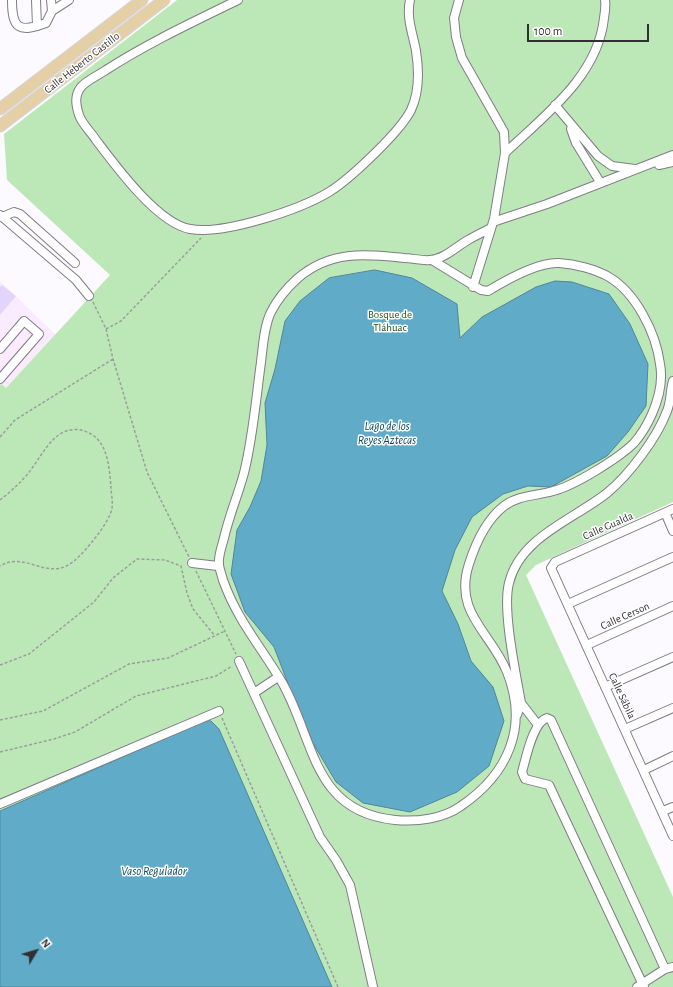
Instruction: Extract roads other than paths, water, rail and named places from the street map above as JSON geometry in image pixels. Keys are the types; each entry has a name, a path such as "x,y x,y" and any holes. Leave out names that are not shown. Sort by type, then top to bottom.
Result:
{"main road":[{"name":"Calle Heberto Castillo","path":"0,109 142,0"},
{"name":"Calle Heberto Castillo","path":"0,126 164,0"}],"street":[{"path":"12,0 13,20 16,25 27,28 46,23 52,11 69,0"},
{"path":"36,0 37,26"},
{"path":"51,0 52,11"},
{"path":"238,0 158,38 82,87 76,99 80,117 121,172 146,200 170,220 188,229 209,230 255,221 297,207 327,193 354,171 389,138 411,110 416,94 416,54 408,20 410,0"},
{"path":"459,0 454,18 462,58 504,132 505,153 492,225 473,287"},
{"path":"505,153 555,105 586,69 597,50 603,27 606,1"},
{"path":"555,105 598,156 612,166 640,169 673,154"},
{"path":"569,122 576,143 600,182"},
{"path":"660,389 672,385 668,410 648,449 607,493 529,547 514,568 508,584 507,607 521,703 517,715 513,740 503,763 487,786 458,809 442,816 414,821 388,819 364,814 331,790 314,761 284,687 262,650 243,625 228,595 218,566 231,511 244,473 251,437 265,334 270,313 282,296 299,277 319,265 340,257 363,253 432,260 443,256 492,225 600,182 640,169 673,162"},
{"path":"1,216 14,212 20,214 75,263"},
{"path":"1,216 76,280 89,296"},
{"path":"432,260 473,287 488,291 530,270 557,263 591,270 610,278 632,299 645,321 655,343 661,366 660,389 652,414 636,441 623,452 571,485 507,503 487,524 480,536 467,569 464,583 465,597 469,611 507,673 517,715"},
{"path":"0,349 24,321 39,334 0,379"},
{"name":"Calle Gualda","path":"552,565 673,509"},
{"path":"667,517 673,531"},
{"path":"568,604 673,557"},
{"path":"192,564 218,566"},
{"name":"Calle Sábila","path":"552,565 605,687 663,811 673,836"},
{"name":"Calle Cerson","path":"587,645 673,606"},
{"path":"605,687 673,657"},
{"path":"239,661 320,837 336,860 350,885 373,987"},
{"path":"254,693 278,677"},
{"path":"521,703 538,725"},
{"path":"625,729 673,708"},
{"path":"0,804 219,711"},
{"path":"548,718 551,720 669,968 641,986 549,785 525,779 522,772 538,725 543,719 548,718"},
{"path":"644,770 673,756"},
{"path":"663,811 673,807"}],"water":[{"name":"Lago de los Reyes Aztecas","path":"375,270 412,278 457,304 460,338 482,317 536,287 555,281 572,282 609,294 630,324 648,364 646,406 628,432 607,456 551,487 528,486 503,494 472,517 455,550 442,591 458,624 471,661 493,687 504,721 489,766 457,792 410,812 363,803 336,782 307,733 274,647 245,612 231,574 237,530 250,507 261,481 267,445 265,403 275,369 285,321 300,301 329,278"},
{"name":"Vaso Regulador","path":"211,721 219,729 332,987 0,987 0,811 202,722"}],"park label":[{"name":"Bosque de Tláhuac","path":"390,321"}]}
